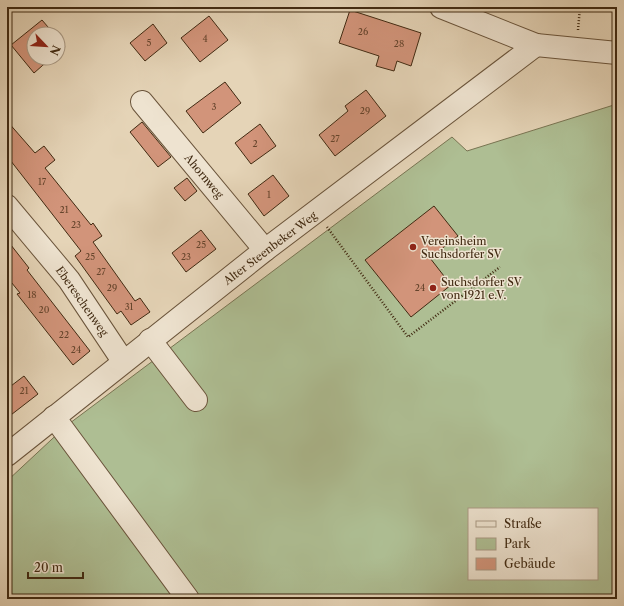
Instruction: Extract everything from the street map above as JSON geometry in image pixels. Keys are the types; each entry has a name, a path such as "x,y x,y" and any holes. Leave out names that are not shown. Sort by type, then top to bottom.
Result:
{"street":[{"path":"441,7 536,45 617,54"},
{"name":"Alter Steenbeker Weg","path":"7,455 123,361 265,250 536,45"},
{"name":"Ahornweg","path":"142,102 265,250"},
{"name":"Ebereschenweg","path":"7,206 69,280 123,361"},
{"path":"150,340 196,400"},
{"path":"54,417 188,599"}],"path":[{"path":"317,212 408,337 500,267"}],"green space":[{"name":"Suchsdorfer SV von 1921 e.V.","path":"617,104 617,599 7,599 7,481 66,426 452,137 467,151"}],"building":[{"path":"350,10 421,33 411,66 397,61 394,71 376,66 379,56 339,43"},
{"path":"209,16 228,40 200,62 181,38"},
{"path":"42,20 47,26 35,26"},
{"path":"153,24 167,43 145,61 130,43"},
{"path":"26,33 26,63 11,45"},
{"path":"28,66 42,66 34,73"},
{"path":"225,82 241,103 203,133 186,111"},
{"path":"366,90 386,116 335,156 319,135 348,111 345,106"},
{"path":"7,121 35,153 44,146 55,160 45,168 91,225 93,223 102,236 93,242 135,301 140,298 150,312 131,325 121,311 117,314 75,256 81,251 7,156"},
{"path":"142,122 171,157 158,167 130,132"},
{"path":"260,124 276,146 251,164 235,143"},
{"path":"273,175 289,196 264,216 248,194"},
{"path":"187,178 197,191 185,201 174,188"},
{"name":"Vereinsheim Suchsdorfer SV","path":"434,206 458,236 430,258 451,285 411,317 365,260"},
{"path":"201,230 216,249 186,272 172,253"},
{"path":"7,240 29,268 27,270 90,351 73,365 17,294 20,293 7,277"},
{"path":"24,376 38,394 7,418 7,389"}],"place":[{"name":"Vereinsheim Suchsdorfer SV","path":"413,247"},
{"name":"Suchsdorfer SV von 1921 e.V.","path":"433,288"}]}
